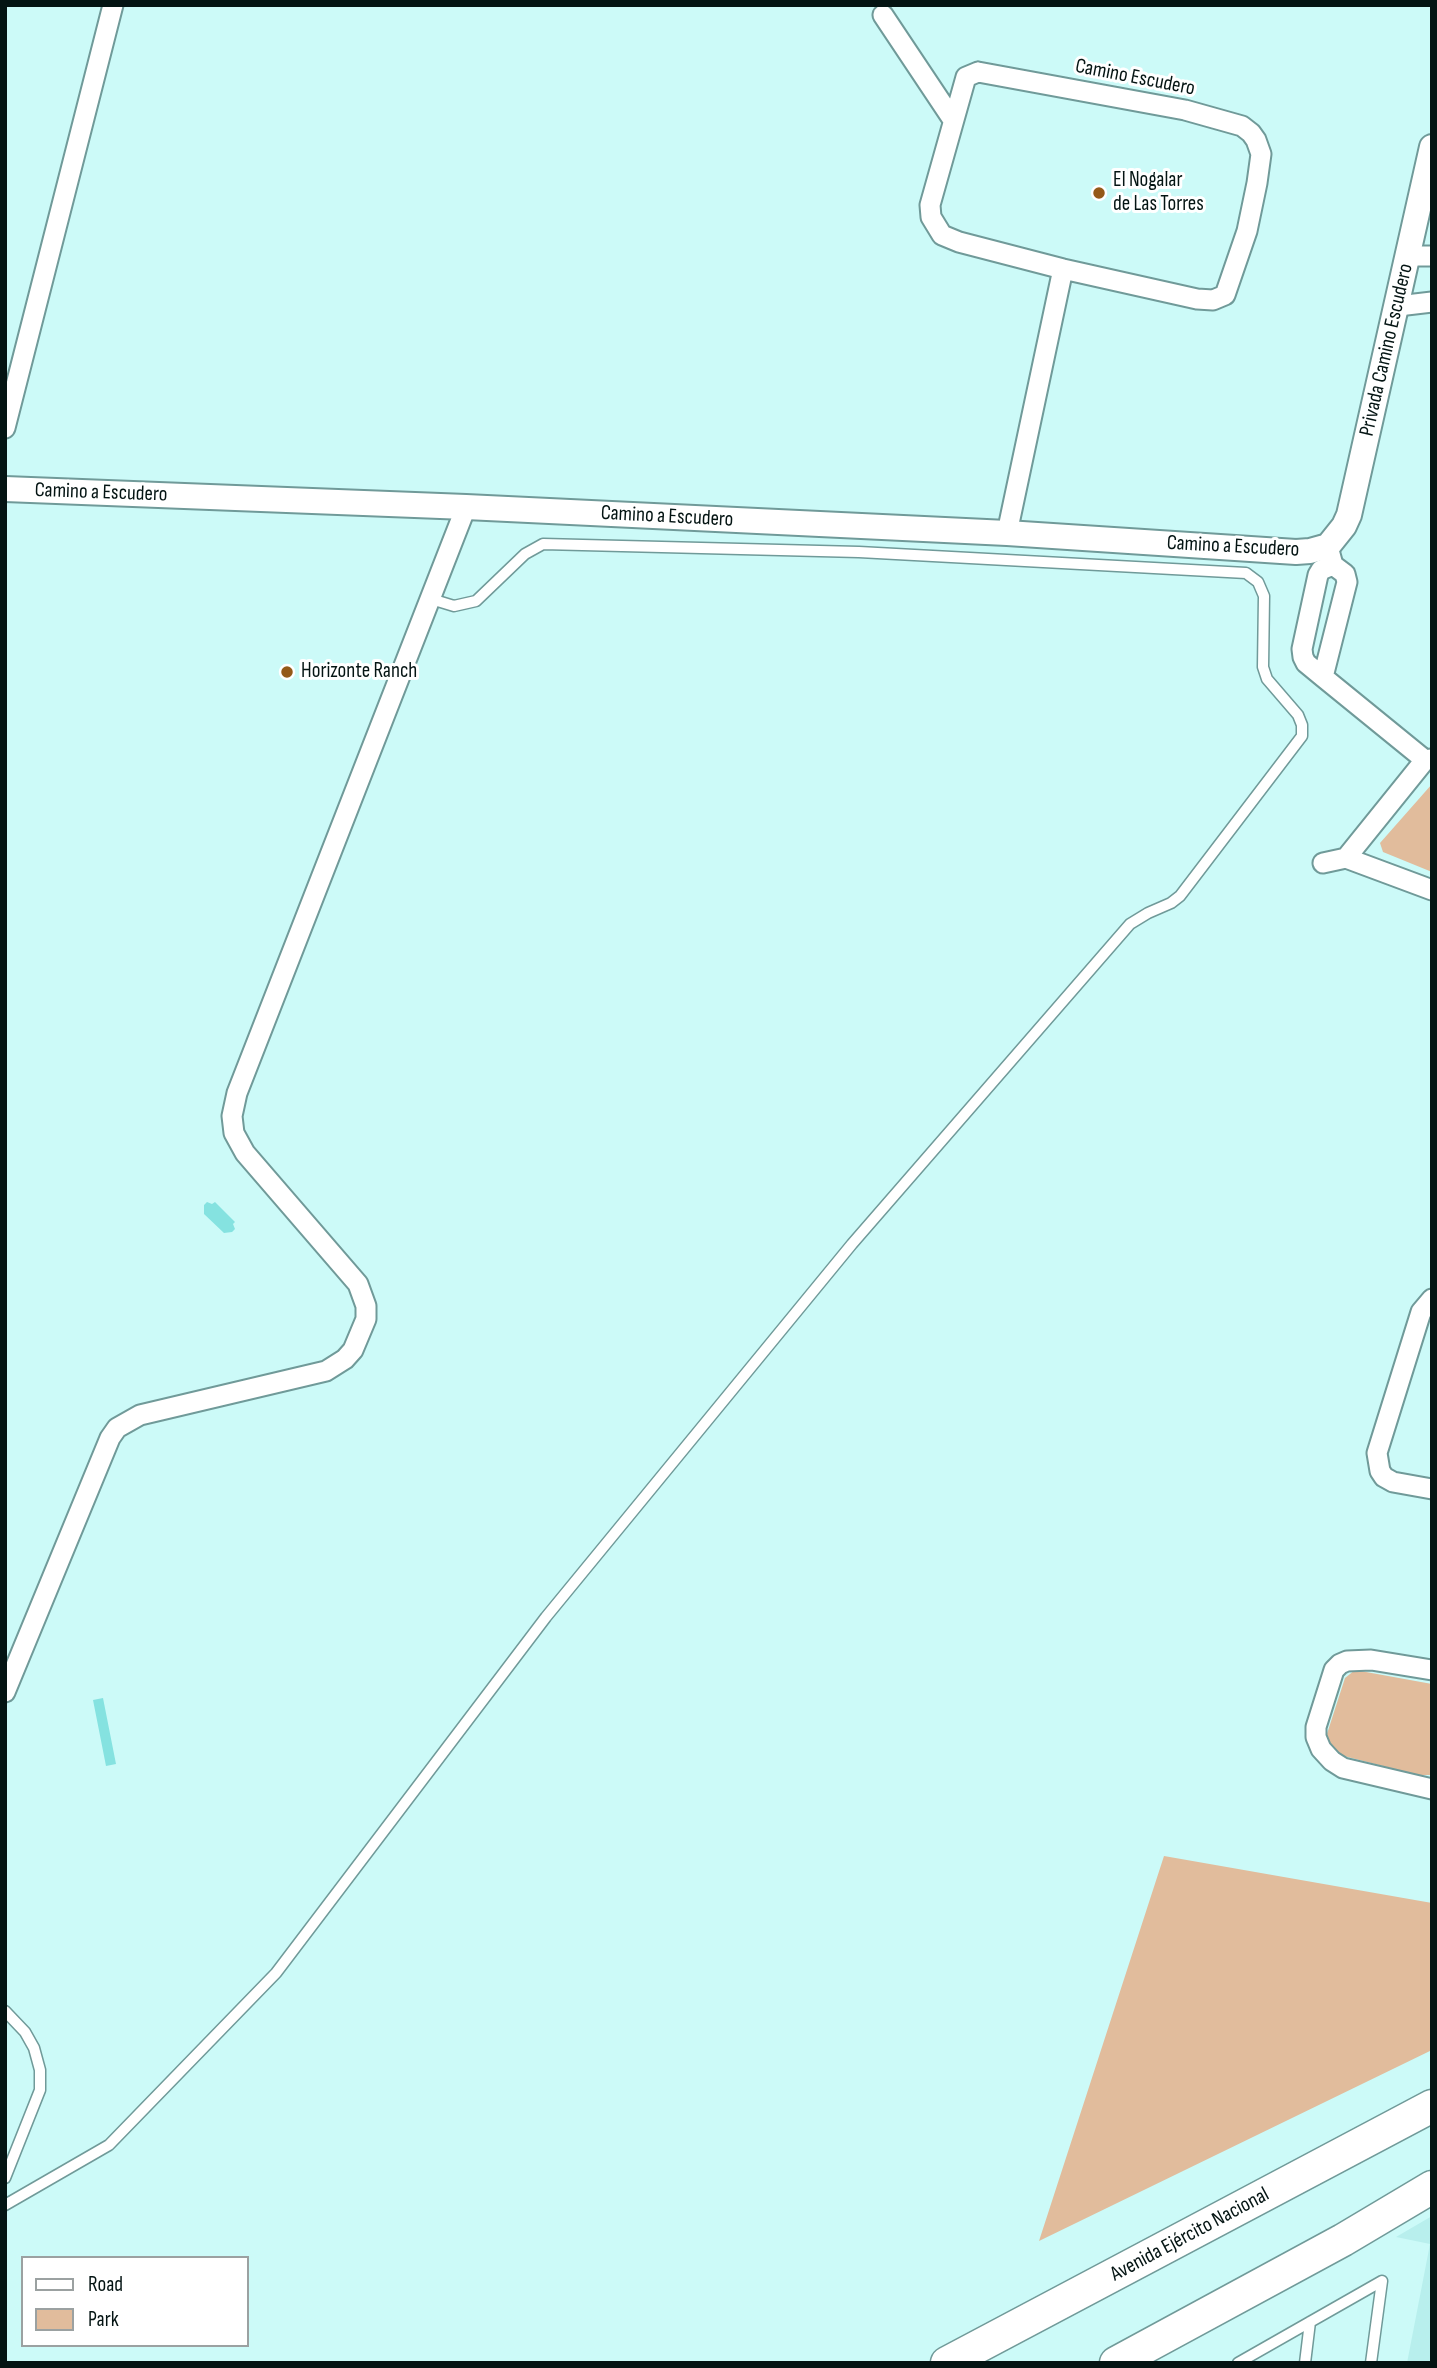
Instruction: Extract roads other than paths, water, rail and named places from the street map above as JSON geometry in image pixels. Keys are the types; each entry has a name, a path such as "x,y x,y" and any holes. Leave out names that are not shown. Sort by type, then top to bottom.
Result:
{"main road":[{"name":"Avenida Ejército Nacional","path":"956,2361 1432,2106"},
{"path":"1116,2363 1331,2246 1432,2187"}],"street":[{"path":"5,428 113,5"},
{"path":"883,15 953,120"},
{"name":"Camino Escudero","path":"978,72 1185,110 1242,126 1256,140 1261,154 1247,231 1225,295 1213,300 1197,299 1063,269 958,242 942,235 934,225 930,205 953,120 966,77 978,72"},
{"name":"Privada Camino Escudero","path":"1330,556 1349,515 1398,306 1420,256 1432,147"},
{"path":"1007,533 1063,269"},
{"path":"1398,306 1432,302"},
{"name":"Camino a Escudero","path":"5,489 1007,533 1330,556"},
{"path":"5,1692 110,1438 117,1428 140,1415 326,1371 345,1360 353,1350 366,1319 366,1306 358,1284 245,1153 234,1133 232,1115 237,1093 467,508"},
{"path":"1323,677 1347,582 1345,574 1330,556 1318,575 1302,649 1306,663 1323,677 1428,759 1346,858"},
{"path":"1323,863 1346,858 1432,890"},
{"path":"1430,1299 1421,1312 1377,1453 1380,1471 1384,1477 1393,1482 1432,1489"},
{"path":"1432,1670 1371,1660 1340,1664 1334,1670 1316,1727 1316,1737 1326,1755 1343,1768 1432,1789"}],"lane":[{"path":"5,2205 109,2146 276,1973 546,1617 852,1244 1130,924 1181,896 1302,736 1298,715 1267,679 1263,667 1264,596 1258,582 1246,573 859,552 544,544 524,554 476,601 454,606 431,599"},
{"path":"5,2011 25,2032 34,2048 40,2070 40,2090 5,2178"},
{"path":"1240,2362 1382,2281 1371,2363"},
{"path":"1305,2363 1310,2322"}],"place":[{"name":"El Nogalar de Las Torres","path":"1099,193"},
{"name":"Horizonte Ranch","path":"287,672"}]}
